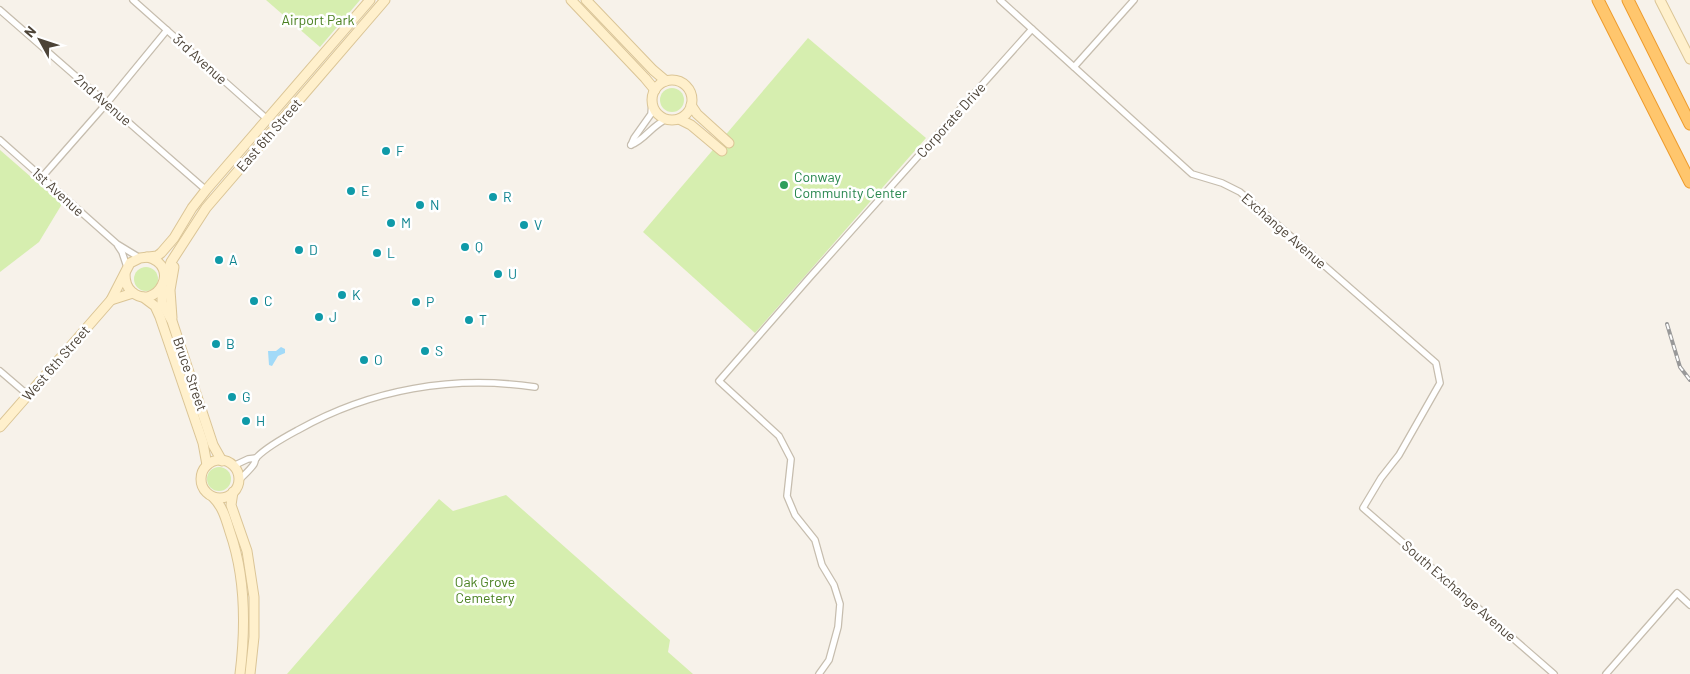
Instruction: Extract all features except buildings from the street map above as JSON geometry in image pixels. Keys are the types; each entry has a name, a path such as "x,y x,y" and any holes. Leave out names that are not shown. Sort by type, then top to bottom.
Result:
{"highway":[{"path":"1598,0 1690,182"},
{"path":"1628,0 1690,124"}],"street":[{"name":"3rd Avenue","path":"133,0 267,119"},
{"name":"East 6th Street","path":"144,257 157,256 167,248 192,208 206,190 370,0"},
{"name":"East 6th Street","path":"163,283 171,262 206,208 385,0"},
{"path":"571,0 655,90"},
{"path":"586,0 653,70 666,81"},
{"name":"Exchange Avenue","path":"1000,0 1192,174 1222,183 1240,192 1436,363 1440,383 1399,455 1381,478 1363,508"},
{"path":"1074,68 1134,0"},
{"path":"1660,0 1690,59"},
{"name":"2nd Avenue","path":"0,10 206,190"},
{"name":"Corporate Drive","path":"818,674 829,660 838,627 840,604 834,584 822,565 815,540 795,515 788,496 791,459 779,436 719,381 1032,29"},
{"path":"42,178 168,30"},
{"path":"692,105 685,115 659,122 638,142 631,145 651,114 655,90 666,81 676,80 687,87 690,92 692,105 697,114 729,143"},
{"path":"652,102 657,113 666,119"},
{"path":"679,118 691,125 722,151"},
{"name":"1st Avenue","path":"0,140 117,244 144,257"},
{"name":"1st Avenue","path":"117,244 122,252 126,270"},
{"path":"172,321 170,302 171,280 182,247"},
{"path":"144,257 152,258 160,264 164,274 163,283 154,295 143,297 133,293 126,284 126,270 130,263 144,257"},
{"name":"West 6th Street","path":"0,427 111,300 126,270"},
{"name":"Bruce Street","path":"163,283 162,303 172,321 213,445 222,461"},
{"path":"111,300 133,293"},
{"name":"Bruce Street","path":"143,297 154,306 160,317 203,443 207,465"},
{"path":"0,370 28,395"},
{"path":"250,674 254,637 254,597 247,551 231,505 233,492 238,481 253,465 256,458 281,439 313,421 356,403 409,388 458,382 510,384 535,388"},
{"path":"233,466 248,459 256,458"},
{"path":"238,481 237,473 233,466 222,461 214,461 207,465 201,476 202,485 206,493 218,502 225,515 240,568 245,630 240,674"},
{"path":"213,497 222,498 233,492"},
{"name":"South Exchange Avenue","path":"1363,508 1554,674"},
{"path":"1606,674 1677,593 1690,605"}],"green space":[{"name":"Airport Park","path":"266,0 360,0 320,47"},
{"name":"Conway Community Center","path":"808,38 926,138 755,333 643,232"},
{"path":"672,88 680,92 684,100 680,108 672,112 664,108 660,100 664,92"},
{"path":"0,150 62,204 39,242 0,272"},
{"path":"146,267 154,271 158,279 154,287 146,291 138,287 134,279 138,271"},
{"path":"219,467 227,471 231,479 227,487 219,491 211,487 207,479 211,471"},
{"name":"Oak Grove Cemetery","path":"506,495 670,640 668,652 693,674 287,674 439,499 453,511"}],"water":[{"path":"281,347 285,349 285,353 278,356 272,366 269,365 268,351 276,351"}],"railway":[{"path":"1667,324 1680,367 1690,380"}],"place":[{"name":"F","path":"386,151"},
{"name":"Conway Community Center","path":"784,185"},
{"name":"E","path":"351,191"},
{"name":"R","path":"493,197"},
{"name":"N","path":"420,205"},
{"name":"M","path":"391,223"},
{"name":"V","path":"524,225"},
{"name":"Q","path":"465,247"},
{"name":"D","path":"299,250"},
{"name":"L","path":"377,253"},
{"name":"A","path":"219,260"},
{"name":"U","path":"498,274"},
{"name":"K","path":"342,295"},
{"name":"C","path":"254,301"},
{"name":"P","path":"416,302"},
{"name":"J","path":"319,317"},
{"name":"T","path":"469,320"},
{"name":"B","path":"216,344"},
{"name":"S","path":"425,351"},
{"name":"O","path":"364,360"},
{"name":"G","path":"232,397"},
{"name":"H","path":"246,421"}]}
